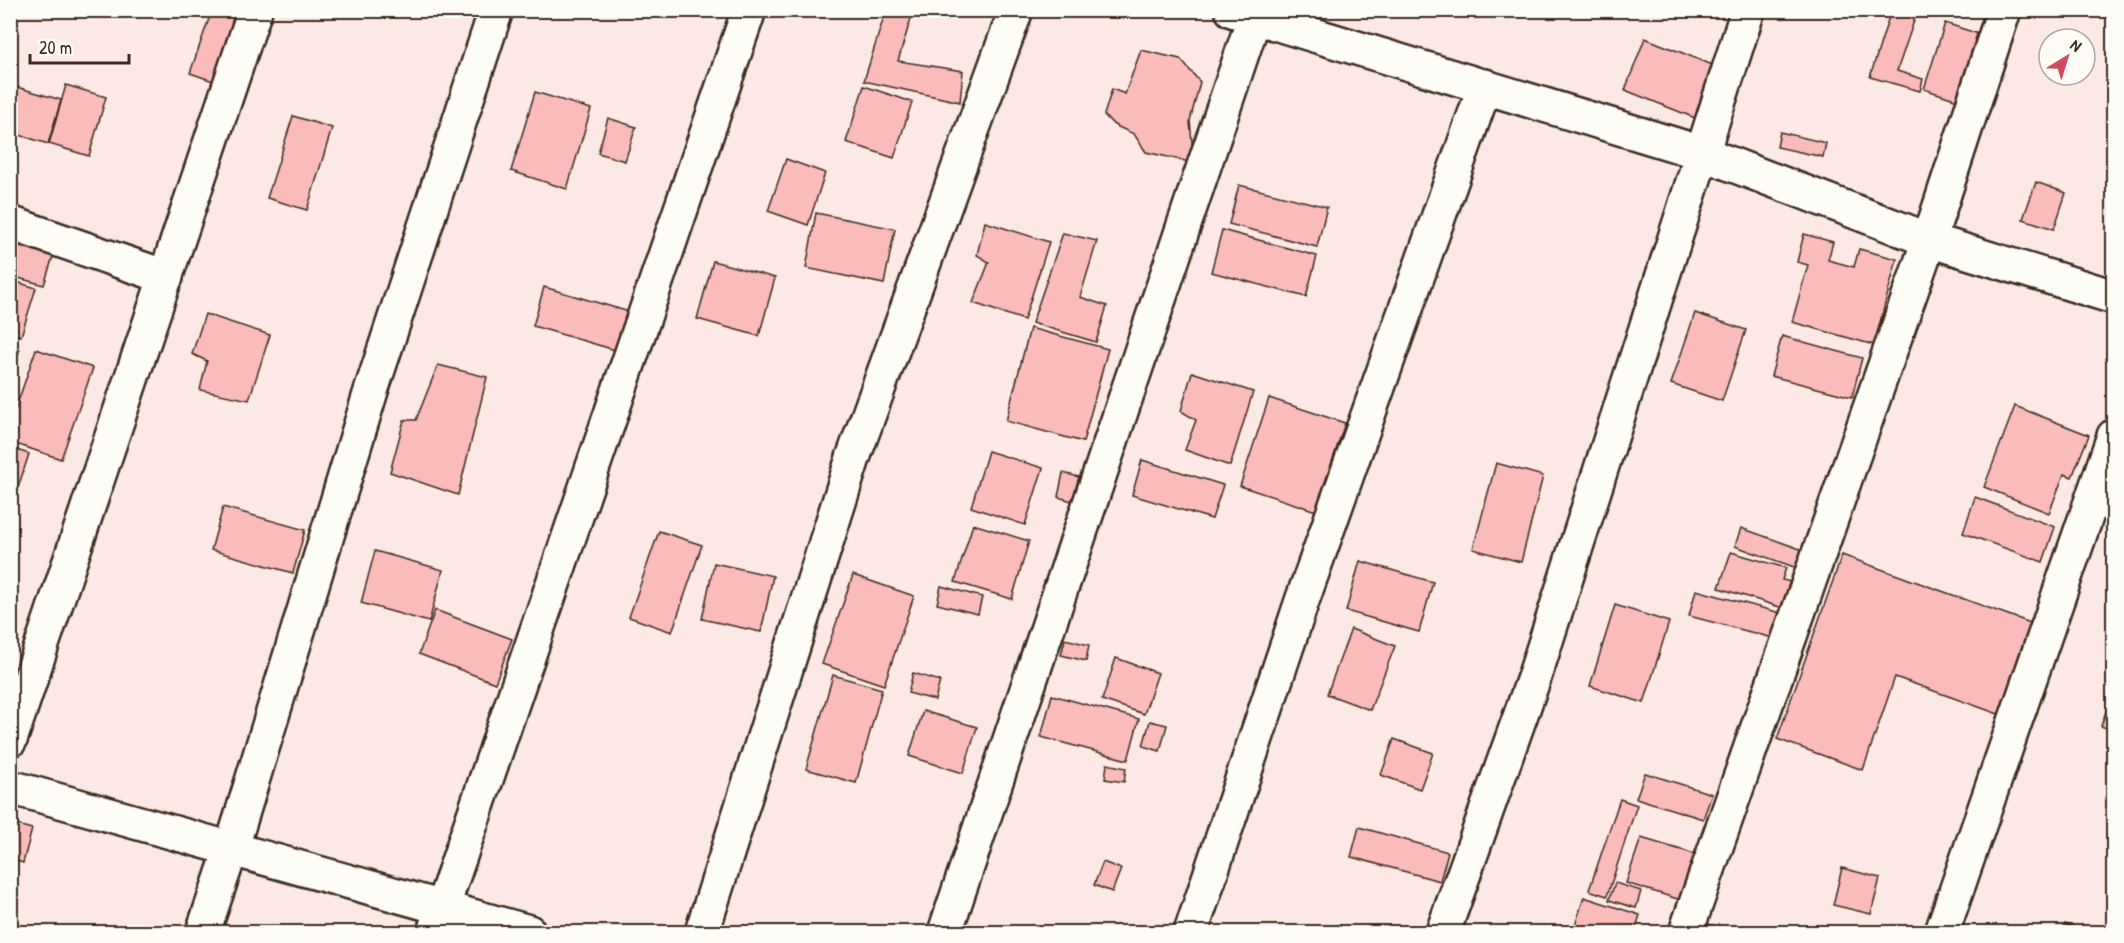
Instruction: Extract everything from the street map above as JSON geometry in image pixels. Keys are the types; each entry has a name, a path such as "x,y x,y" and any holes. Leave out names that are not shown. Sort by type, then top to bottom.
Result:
{"street":[{"path":"10,740 255,10"},
{"path":"203,933 232,848 370,391 496,10"},
{"path":"438,920 749,10"},
{"path":"702,933 853,458 1016,10"},
{"path":"1443,933 1535,675 1748,10"},
{"path":"1686,933 1929,240 2004,10"},
{"path":"945,933 1243,14 1702,153 1929,240 2114,297"},
{"path":"1191,933 1302,601 1485,86"},
{"path":"10,223 166,278"},
{"path":"1942,933 2114,436"},
{"path":"10,787 232,848 438,920 529,933"}],"building":[{"path":"212,10 239,10 216,82 190,73"},
{"path":"886,10 912,15 898,61 963,71 960,102 864,81"},
{"path":"1891,10 1917,12 1897,71 1923,79 1920,91 1870,77"},
{"path":"1945,23 1985,36 1964,102 1924,89"},
{"path":"1645,38 1720,68 1700,120 1625,90"},
{"path":"1141,50 1180,59 1200,82 1190,121 1194,163 1146,152 1134,134 1114,125 1104,115 1112,89 1125,94"},
{"path":"10,85 61,100 48,144 10,132"},
{"path":"66,85 106,97 89,156 49,144"},
{"path":"864,86 912,102 894,158 846,142"},
{"path":"535,92 591,109 567,189 511,171"},
{"path":"293,116 332,128 307,210 267,198"},
{"path":"608,118 636,127 625,161 598,153"},
{"path":"1780,132 1826,143 1823,157 1777,147"},
{"path":"786,159 825,173 808,225 768,211"},
{"path":"2036,182 2066,193 2054,229 2023,219"},
{"path":"1239,185 1327,207 1317,247 1229,224"},
{"path":"816,213 895,229 884,284 806,268"},
{"path":"985,222 1049,242 1024,320 973,303 989,262 977,255"},
{"path":"1222,230 1317,256 1306,297 1211,272"},
{"path":"1063,233 1097,241 1080,297 1107,306 1096,342 1032,323"},
{"path":"1804,234 1833,242 1828,260 1854,267 1859,249 1897,259 1874,345 1792,322 1808,265 1797,262"},
{"path":"21,241 55,250 44,285 11,276"},
{"path":"713,261 775,278 759,336 697,319"},
{"path":"10,280 36,288 21,336 10,333"},
{"path":"544,287 633,313 622,352 533,326"},
{"path":"1695,313 1746,330 1722,401 1671,384"},
{"path":"205,314 270,335 249,400 200,390 207,361 192,354"},
{"path":"1030,328 1108,349 1083,442 1006,421"},
{"path":"1782,336 1862,358 1852,397 1771,376"},
{"path":"10,346 20,349 10,375"},
{"path":"36,349 93,368 61,459 10,442 10,425"},
{"path":"438,365 487,377 458,495 390,472 404,420 416,420"},
{"path":"1192,372 1253,392 1230,466 1185,450 1196,420 1181,411"},
{"path":"1269,398 1345,423 1316,511 1240,486"},
{"path":"2015,406 2089,435 2072,477 2064,474 2049,513 1984,487"},
{"path":"10,448 29,454 10,512"},
{"path":"988,451 1043,468 1025,525 971,507"},
{"path":"1142,460 1223,485 1212,519 1132,495"},
{"path":"1496,463 1543,476 1521,562 1473,549"},
{"path":"1063,473 1079,477 1072,501 1058,497"},
{"path":"1975,497 2055,527 2043,562 1963,533"},
{"path":"223,507 305,530 293,573 211,550"},
{"path":"973,524 1029,541 1012,599 955,582"},
{"path":"1741,528 1803,550 1797,568 1735,546"},
{"path":"659,531 702,545 672,632 629,617"},
{"path":"375,551 443,570 429,622 361,603"},
{"path":"1731,552 1786,568 1782,580 1791,582 1783,608 1719,588"},
{"path":"1842,555 2036,625 2004,716 1895,677 1863,770 1777,739"},
{"path":"1360,561 1433,582 1419,632 1346,611"},
{"path":"714,563 773,576 761,632 702,619"},
{"path":"853,575 914,596 884,685 822,664"},
{"path":"941,586 982,597 978,614 937,604"},
{"path":"1696,590 1788,615 1781,640 1689,616"},
{"path":"1615,605 1669,622 1644,703 1590,686"},
{"path":"435,610 512,639 495,683 419,654"},
{"path":"1351,629 1395,646 1370,710 1327,694"},
{"path":"1065,639 1089,645 1086,661 1061,655"},
{"path":"1116,658 1158,673 1144,714 1102,700"},
{"path":"913,673 940,681 935,700 908,693"},
{"path":"833,675 882,689 856,783 806,769"},
{"path":"2114,688 2114,731 2101,726"},
{"path":"1052,695 1139,719 1128,760 1041,737"},
{"path":"923,711 977,727 963,773 909,756"},
{"path":"1150,721 1167,725 1160,751 1143,746"},
{"path":"1394,739 1433,753 1420,789 1381,775"},
{"path":"1107,764 1126,768 1124,782 1105,779"},
{"path":"1645,773 1712,794 1703,819 1636,798"},
{"path":"1620,799 1637,805 1607,896 1589,890"},
{"path":"10,823 32,829 23,863 10,859"},
{"path":"1359,827 1448,852 1440,881 1351,857"},
{"path":"1641,838 1695,854 1681,900 1626,883"},
{"path":"1103,862 1121,869 1112,892 1094,885"},
{"path":"1842,868 1880,878 1871,914 1833,905"},
{"path":"1615,883 1641,891 1636,908 1609,900"},
{"path":"1584,897 1640,915 1635,931 1639,932 1573,932"},
{"path":"1708,924 1736,932 1705,932"},
{"path":"2065,924 2084,930 2083,932 2062,932"},
{"path":"1336,925 1361,932 1334,932"}]}
